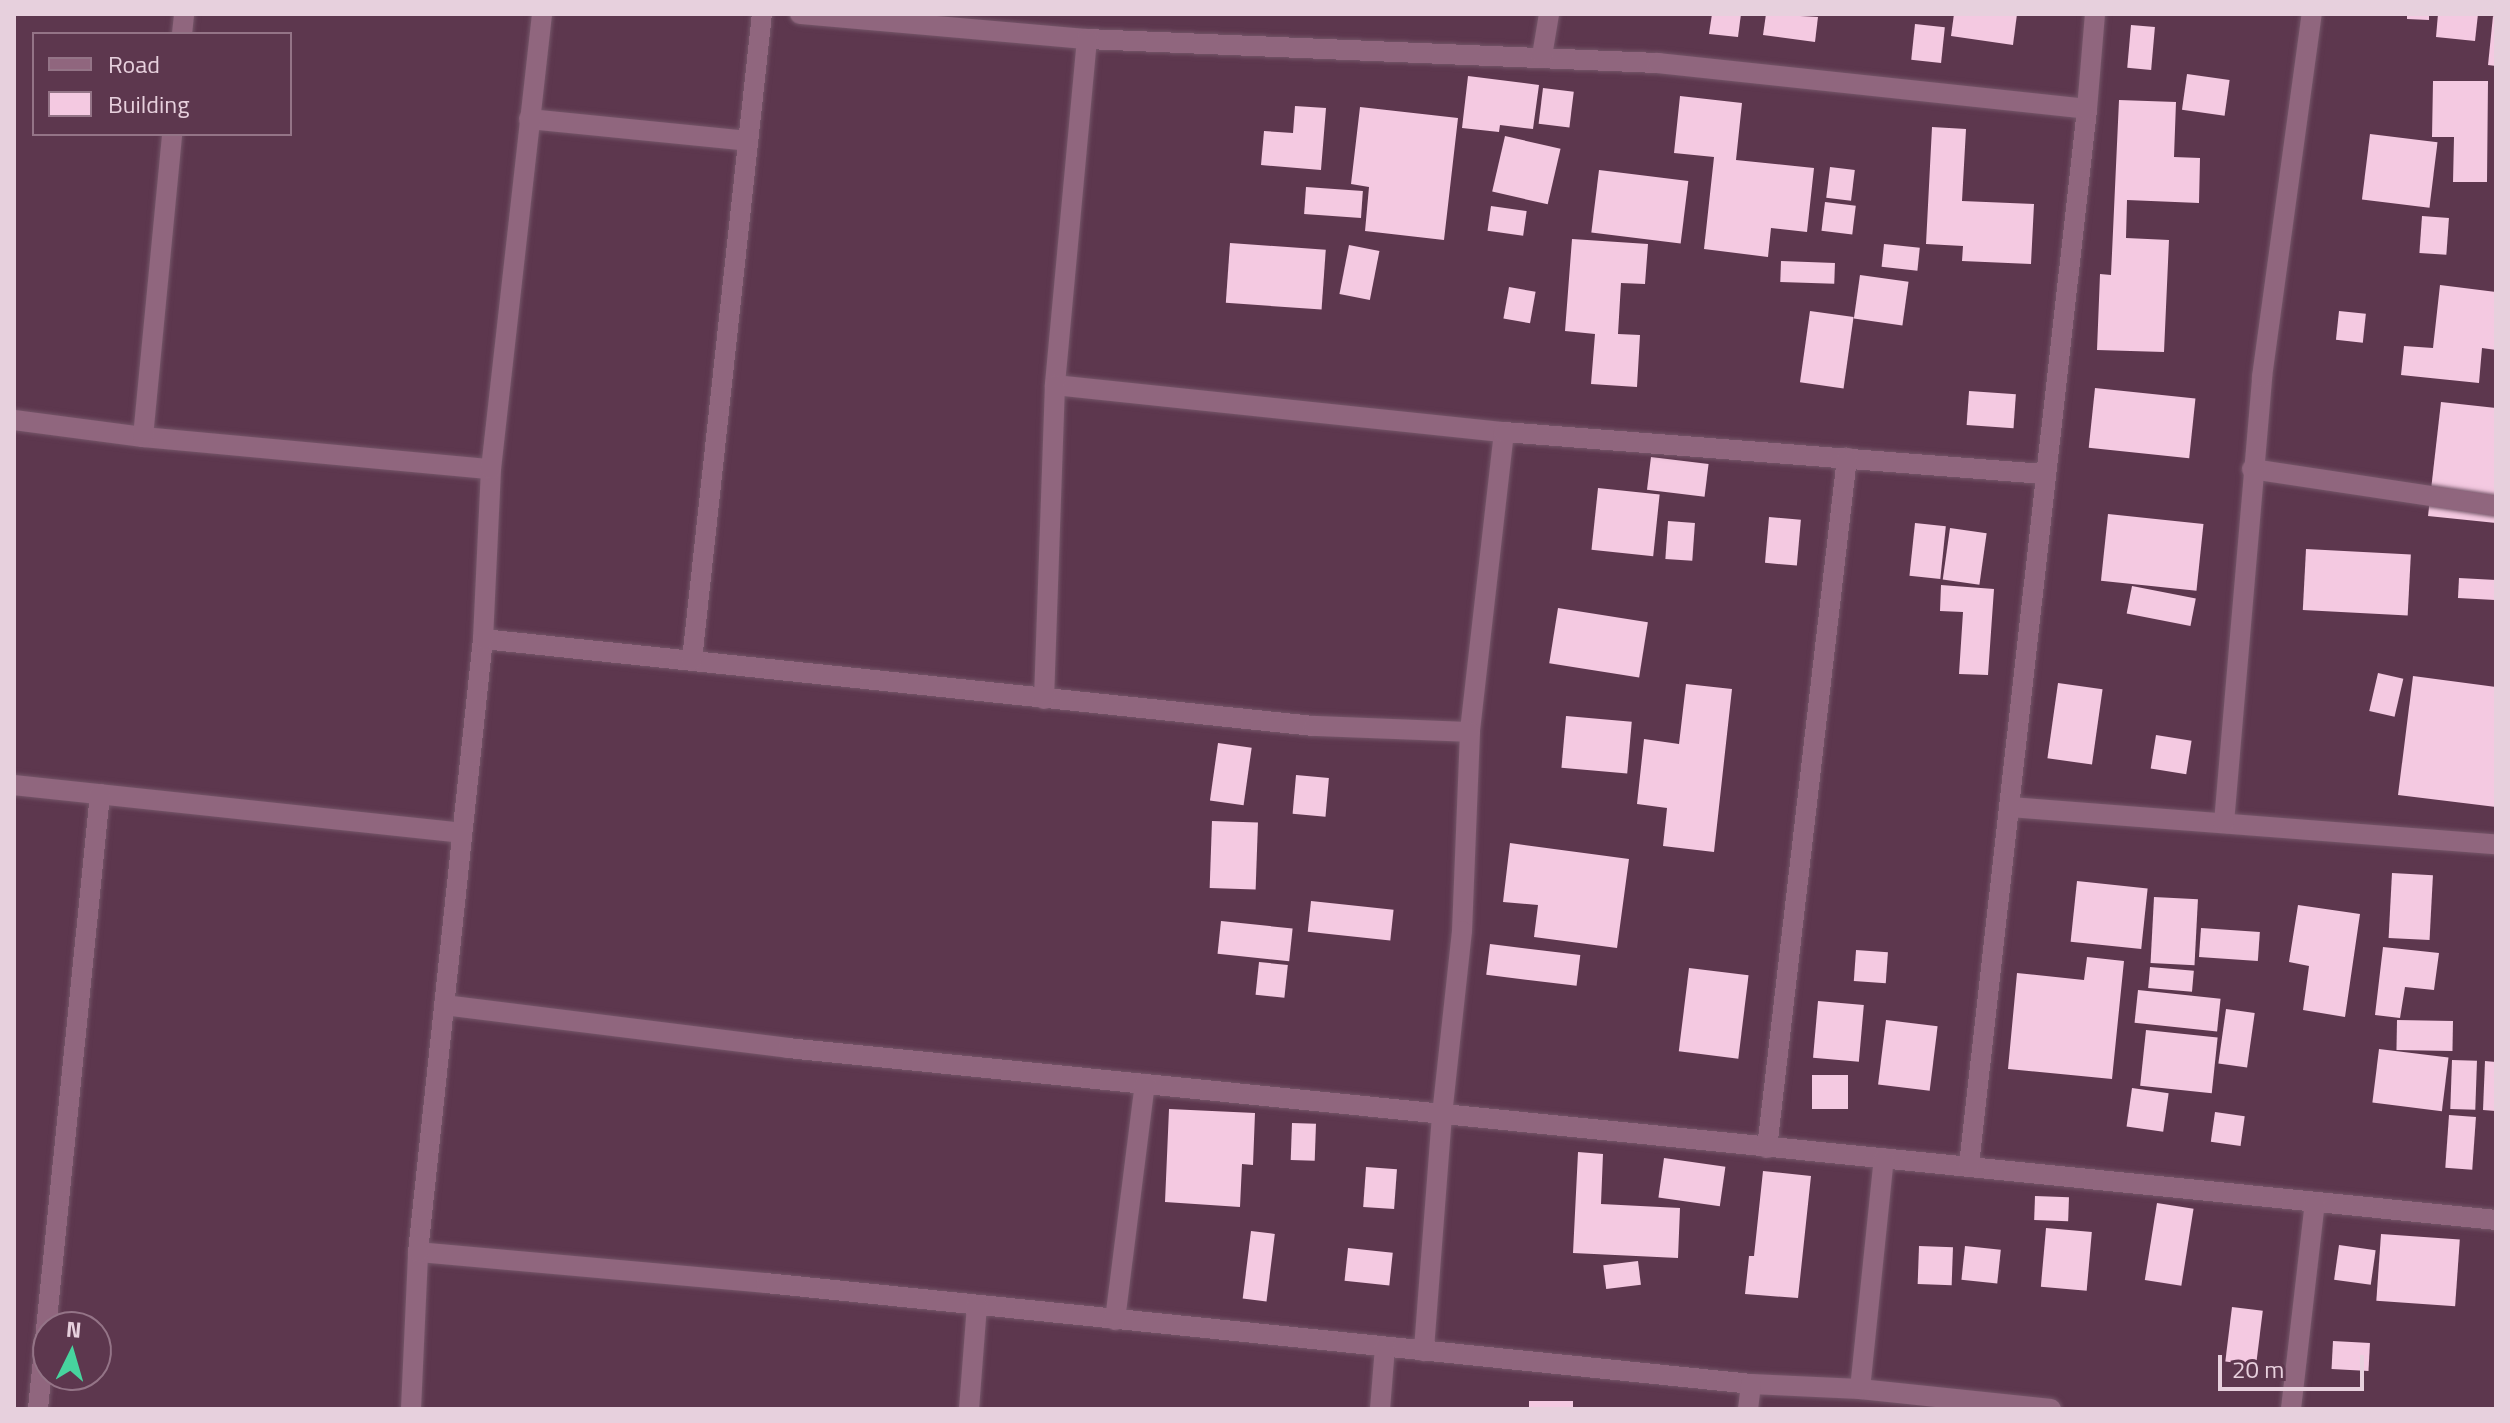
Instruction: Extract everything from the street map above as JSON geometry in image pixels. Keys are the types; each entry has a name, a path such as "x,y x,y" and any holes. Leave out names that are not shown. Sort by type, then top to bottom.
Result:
{"street":[{"path":"411,1409 418,1252 460,833 483,639 491,469 542,14"},
{"path":"692,660 762,14"},
{"path":"800,14 1001,24 1087,39 1658,63 2087,109"},
{"path":"1542,56 1549,14"},
{"path":"1969,1165 2095,14"},
{"path":"2224,823 2252,469 2312,14"},
{"path":"1044,699 1055,385 1087,39"},
{"path":"529,119 748,141"},
{"path":"143,437 172,136"},
{"path":"1055,385 1504,432 2044,474"},
{"path":"14,420 143,437 491,469"},
{"path":"1424,1351 1442,1115 1462,931 1470,732 1504,432"},
{"path":"1767,1148 1847,458"},
{"path":"2252,469 2496,506"},
{"path":"483,639 1314,726 1470,732"},
{"path":"14,785 460,833"},
{"path":"38,1409 100,794"},
{"path":"2010,807 2496,844"},
{"path":"444,1005 788,1048 2496,1220"},
{"path":"1115,1320 1145,1084"},
{"path":"1860,1389 1884,1158"},
{"path":"2291,1409 2315,1202"},
{"path":"418,1252 1751,1384 1860,1389 2051,1409"},
{"path":"969,1409 977,1305"},
{"path":"1380,1409 1385,1347"},
{"path":"1748,1409 1751,1384"}],"building":[{"path":"1712,14 1741,14 1738,37 1709,34"},
{"path":"1766,14 1818,17 1815,42 1763,35"},
{"path":"1954,14 2017,14 2013,45 1951,36"},
{"path":"2407,14 2429,14 2429,20 2407,19"},
{"path":"2438,14 2478,14 2475,41 2436,37"},
{"path":"2493,16 2496,17 2496,66 2488,65"},
{"path":"1915,24 1945,27 1941,63 1911,60"},
{"path":"2131,25 2155,27 2151,70 2127,68"},
{"path":"2187,74 2230,80 2225,116 2182,110"},
{"path":"1468,76 1539,85 1533,129 1500,125 1499,132 1462,128"},
{"path":"2433,81 2488,81 2487,182 2453,182 2454,137 2432,137"},
{"path":"1543,88 1574,92 1569,128 1539,124"},
{"path":"1680,96 1742,103 1736,160 1814,168 1807,232 1771,228 1768,257 1704,249 1714,157 1674,153"},
{"path":"2119,100 2176,102 2174,157 2200,158 2199,203 2127,200 2126,238 2169,240 2164,352 2097,350 2100,274 2111,275"},
{"path":"1295,106 1326,108 1321,170 1261,165 1264,131 1293,133"},
{"path":"1360,107 1458,118 1444,240 1365,231 1369,187 1351,184"},
{"path":"1932,127 1966,129 1962,201 2034,204 2031,264 1962,261 1963,246 1926,244"},
{"path":"2370,134 2437,142 2429,208 2362,200"},
{"path":"1505,136 1561,149 1548,204 1492,192"},
{"path":"1830,167 1855,170 1851,201 1826,198"},
{"path":"1599,170 1688,181 1681,243 1591,233"},
{"path":"1306,187 1363,191 1361,218 1304,214"},
{"path":"1825,202 1856,206 1852,235 1821,231"},
{"path":"1491,206 1527,211 1523,236 1488,231"},
{"path":"2422,216 2449,218 2446,255 2419,253"},
{"path":"1572,239 1648,244 1645,284 1621,283 1618,334 1640,335 1637,387 1591,384 1595,334 1565,331"},
{"path":"1230,243 1326,250 1322,310 1226,303"},
{"path":"1884,244 1920,248 1917,271 1882,267"},
{"path":"1349,245 1379,251 1370,300 1339,294"},
{"path":"1781,261 1835,263 1834,284 1780,282"},
{"path":"1860,275 1909,282 1902,325 1854,319"},
{"path":"2440,285 2496,292 2496,350 2482,348 2479,383 2401,375 2404,346 2433,348"},
{"path":"1509,287 1536,292 1530,323 1503,319"},
{"path":"1810,311 1854,317 1844,388 1800,382"},
{"path":"2339,311 2366,314 2363,343 2336,340"},
{"path":"2095,388 2195,399 2189,458 2089,448"},
{"path":"1969,391 2016,394 2014,428 1967,425"},
{"path":"2441,402 2496,408 2496,523 2428,516"},
{"path":"1651,457 1709,464 1705,497 1647,490"},
{"path":"1598,488 1660,494 1653,556 1592,550"},
{"path":"2108,514 2203,524 2196,591 2101,581"},
{"path":"1769,517 1801,520 1797,566 1765,563"},
{"path":"1668,521 1695,523 1692,561 1665,559"},
{"path":"1915,523 1946,526 1940,579 1909,576"},
{"path":"1950,528 1987,533 1979,585 1943,579"},
{"path":"2306,549 2411,554 2408,615 2303,610"},
{"path":"2459,578 2496,580 2495,600 2458,598"},
{"path":"1941,585 1994,589 1988,675 1959,674 1963,612 1940,611"},
{"path":"2132,586 2196,598 2190,626 2127,613"},
{"path":"1558,608 1648,622 1639,678 1549,663"},
{"path":"2378,673 2403,679 2395,717 2369,711"},
{"path":"2413,676 2496,687 2496,807 2398,795"},
{"path":"2058,683 2103,689 2092,765 2047,758"},
{"path":"1686,684 1732,689 1714,852 1663,846 1667,808 1637,804 1644,739 1679,744"},
{"path":"1566,716 1632,722 1627,774 1561,768"},
{"path":"2156,735 2192,741 2186,774 2151,769"},
{"path":"1218,743 1252,748 1244,805 1210,800"},
{"path":"1296,775 1329,778 1325,817 1293,814"},
{"path":"1212,821 1258,823 1256,890 1210,888"},
{"path":"1510,843 1629,859 1617,948 1534,937 1538,905 1503,902"},
{"path":"2392,873 2433,875 2430,940 2389,938"},
{"path":"2077,881 2148,888 2141,949 2071,942"},
{"path":"2154,897 2198,899 2194,965 2151,963"},
{"path":"1311,901 1394,910 1390,941 1308,932"},
{"path":"2298,905 2360,914 2345,1017 2303,1010 2309,966 2289,962"},
{"path":"1221,921 1293,929 1289,961 1218,954"},
{"path":"2201,928 2260,932 2258,961 2199,957"},
{"path":"1490,944 1580,955 1577,986 1486,975"},
{"path":"2383,947 2439,953 2434,990 2405,987 2400,1018 2375,1015"},
{"path":"1856,950 1888,952 1886,983 1854,981"},
{"path":"2087,957 2124,961 2112,1079 2008,1069 2017,973 2084,980"},
{"path":"1259,962 1288,965 1284,998 1256,995"},
{"path":"2150,967 2194,971 2192,992 2148,988"},
{"path":"1689,968 1749,975 1738,1059 1679,1051"},
{"path":"2138,990 2221,999 2217,1031 2135,1023"},
{"path":"1818,1001 1864,1005 1859,1062 1813,1058"},
{"path":"2226,1009 2255,1013 2247,1068 2218,1063"},
{"path":"1886,1020 1938,1026 1930,1091 1878,1085"},
{"path":"2397,1020 2453,1021 2452,1051 2396,1050"},
{"path":"2146,1030 2218,1038 2212,1093 2140,1086"},
{"path":"2379,1049 2448,1058 2442,1111 2372,1103"},
{"path":"2452,1060 2477,1061 2475,1110 2450,1109"},
{"path":"2485,1061 2496,1062 2496,1111 2483,1110"},
{"path":"1812,1075 1848,1075 1848,1109 1812,1109"},
{"path":"2132,1088 2169,1093 2163,1132 2127,1127"},
{"path":"1169,1109 1255,1113 1253,1165 1242,1164 1240,1207 1165,1202"},
{"path":"2215,1112 2245,1116 2241,1146 2211,1142"},
{"path":"2449,1115 2476,1117 2472,1170 2445,1168"},
{"path":"1292,1123 1316,1124 1315,1161 1291,1160"},
{"path":"1578,1152 1603,1154 1601,1204 1680,1208 1678,1258 1573,1253"},
{"path":"1664,1158 1725,1167 1720,1206 1658,1198"},
{"path":"1366,1167 1397,1169 1394,1209 1363,1207"},
{"path":"1763,1171 1811,1176 1798,1298 1745,1294 1749,1256 1754,1256"},
{"path":"2035,1196 2069,1197 2068,1221 2034,1220"},
{"path":"2157,1203 2194,1209 2181,1286 2145,1280"},
{"path":"2046,1228 2092,1232 2087,1291 2041,1287"},
{"path":"1251,1231 1275,1234 1267,1301 1243,1298"},
{"path":"2381,1234 2460,1240 2455,1306 2376,1301"},
{"path":"2339,1245 2376,1250 2371,1285 2334,1280"},
{"path":"1919,1246 1953,1247 1952,1285 1918,1284"},
{"path":"1965,1246 2001,1250 1997,1284 1961,1280"},
{"path":"1348,1248 1393,1253 1389,1286 1345,1281"},
{"path":"1638,1261 1641,1285 1606,1289 1603,1265"},
{"path":"2232,1307 2263,1311 2256,1365 2225,1362"},
{"path":"2333,1341 2370,1343 2368,1371 2332,1369"},
{"path":"1529,1401 1573,1401 1573,1409 1529,1409"}]}
